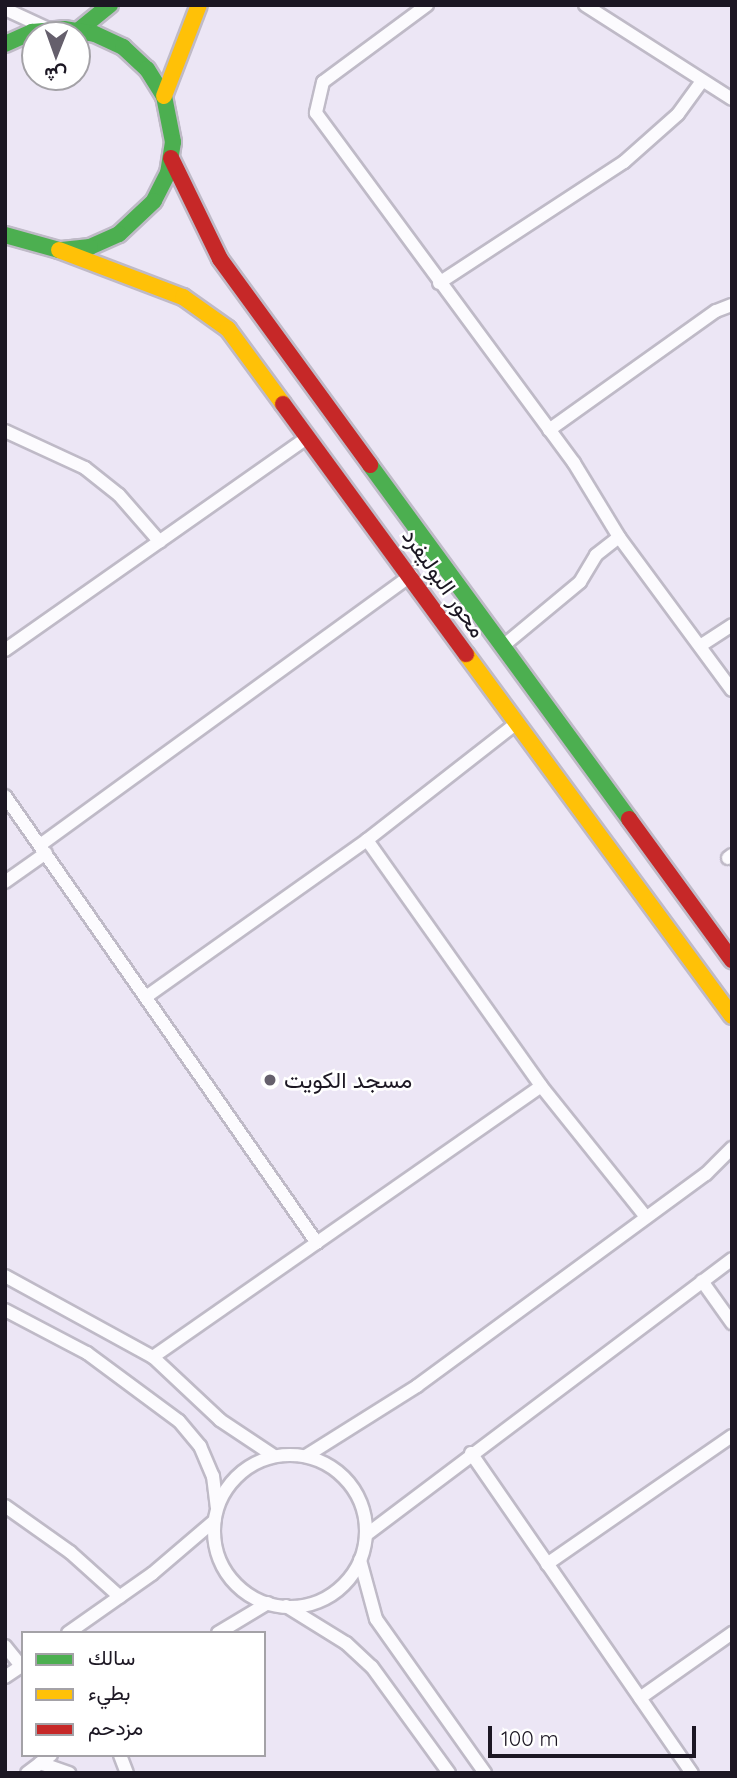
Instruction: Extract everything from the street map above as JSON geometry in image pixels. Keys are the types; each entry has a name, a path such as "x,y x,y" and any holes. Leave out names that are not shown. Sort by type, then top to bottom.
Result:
{"street":[{"path":"90,21 110,5"},
{"path":"164,96 199,5"},
{"path":"427,5 323,82 316,113 549,430 619,537 732,690"},
{"path":"585,5 701,82 732,99"},
{"path":"5,9 31,21"},
{"path":"8,238 59,250 98,244 132,225 162,188 171,158 172,126 164,96 136,57 110,40 91,34"},
{"path":"439,283 624,162 678,114 701,82"},
{"name":"محور البوليفرد","path":"171,158 220,259 732,960"},
{"name":"محور البوليفرد","path":"59,250 183,298 228,329 411,575 514,724 732,1016"},
{"path":"549,430 716,310 732,305"},
{"path":"5,431 85,468 119,495 160,541"},
{"path":"5,650 308,437"},
{"path":"503,646 580,582 596,555 619,537"},
{"path":"5,882 43,849 411,575"},
{"path":"700,646 732,625"},
{"path":"146,997 368,840 514,724"},
{"path":"5,796 317,1242"},
{"path":"368,840 541,1086 646,1217"},
{"path":"153,1357 541,1086"},
{"path":"306,1456 417,1386 706,1174 732,1148"},
{"path":"366,1535 471,1453 732,1259"},
{"path":"5,1276 153,1357 220,1420 274,1456"},
{"path":"702,1281 732,1323"},
{"path":"5,1310 87,1353 179,1421 200,1446 214,1476 216,1514 221,1562 248,1594 268,1603 286,1606 322,1599 351,1576 360,1560 366,1535 356,1494 326,1464 306,1456 274,1456 238,1475 216,1514 120,1597 71,1631"},
{"path":"548,1564 732,1436"},
{"path":"471,1453 692,1773"},
{"path":"5,1506 70,1552 120,1597"},
{"path":"360,1560 376,1619 485,1773"},
{"path":"221,1631 268,1603"},
{"path":"286,1606 346,1643 372,1667 449,1773"},
{"path":"640,1698 732,1633"},
{"path":"5,1646 21,1664"},
{"path":"5,1677 21,1666"},
{"path":"27,1773 48,1757"},
{"path":"40,1763 69,1773"}],"traffic: fast":[{"path":"90,21 110,5"},
{"path":"5,44 32,32 64,29 95,34 123,47 147,69 164,96 173,142 168,173 154,201 119,234 90,247 59,250 5,235"},
{"path":"370,465 629,819"}],"traffic: slow":[{"path":"164,96 199,5"},
{"path":"59,250 183,297 228,329 283,404"},
{"path":"466,654 732,1016"}],"traffic: jam":[{"path":"171,158 220,259 370,465"},
{"path":"283,404 466,654"},
{"path":"629,819 732,960"}],"place":[{"name":"مسجد الكويت","path":"270,1080"}]}
